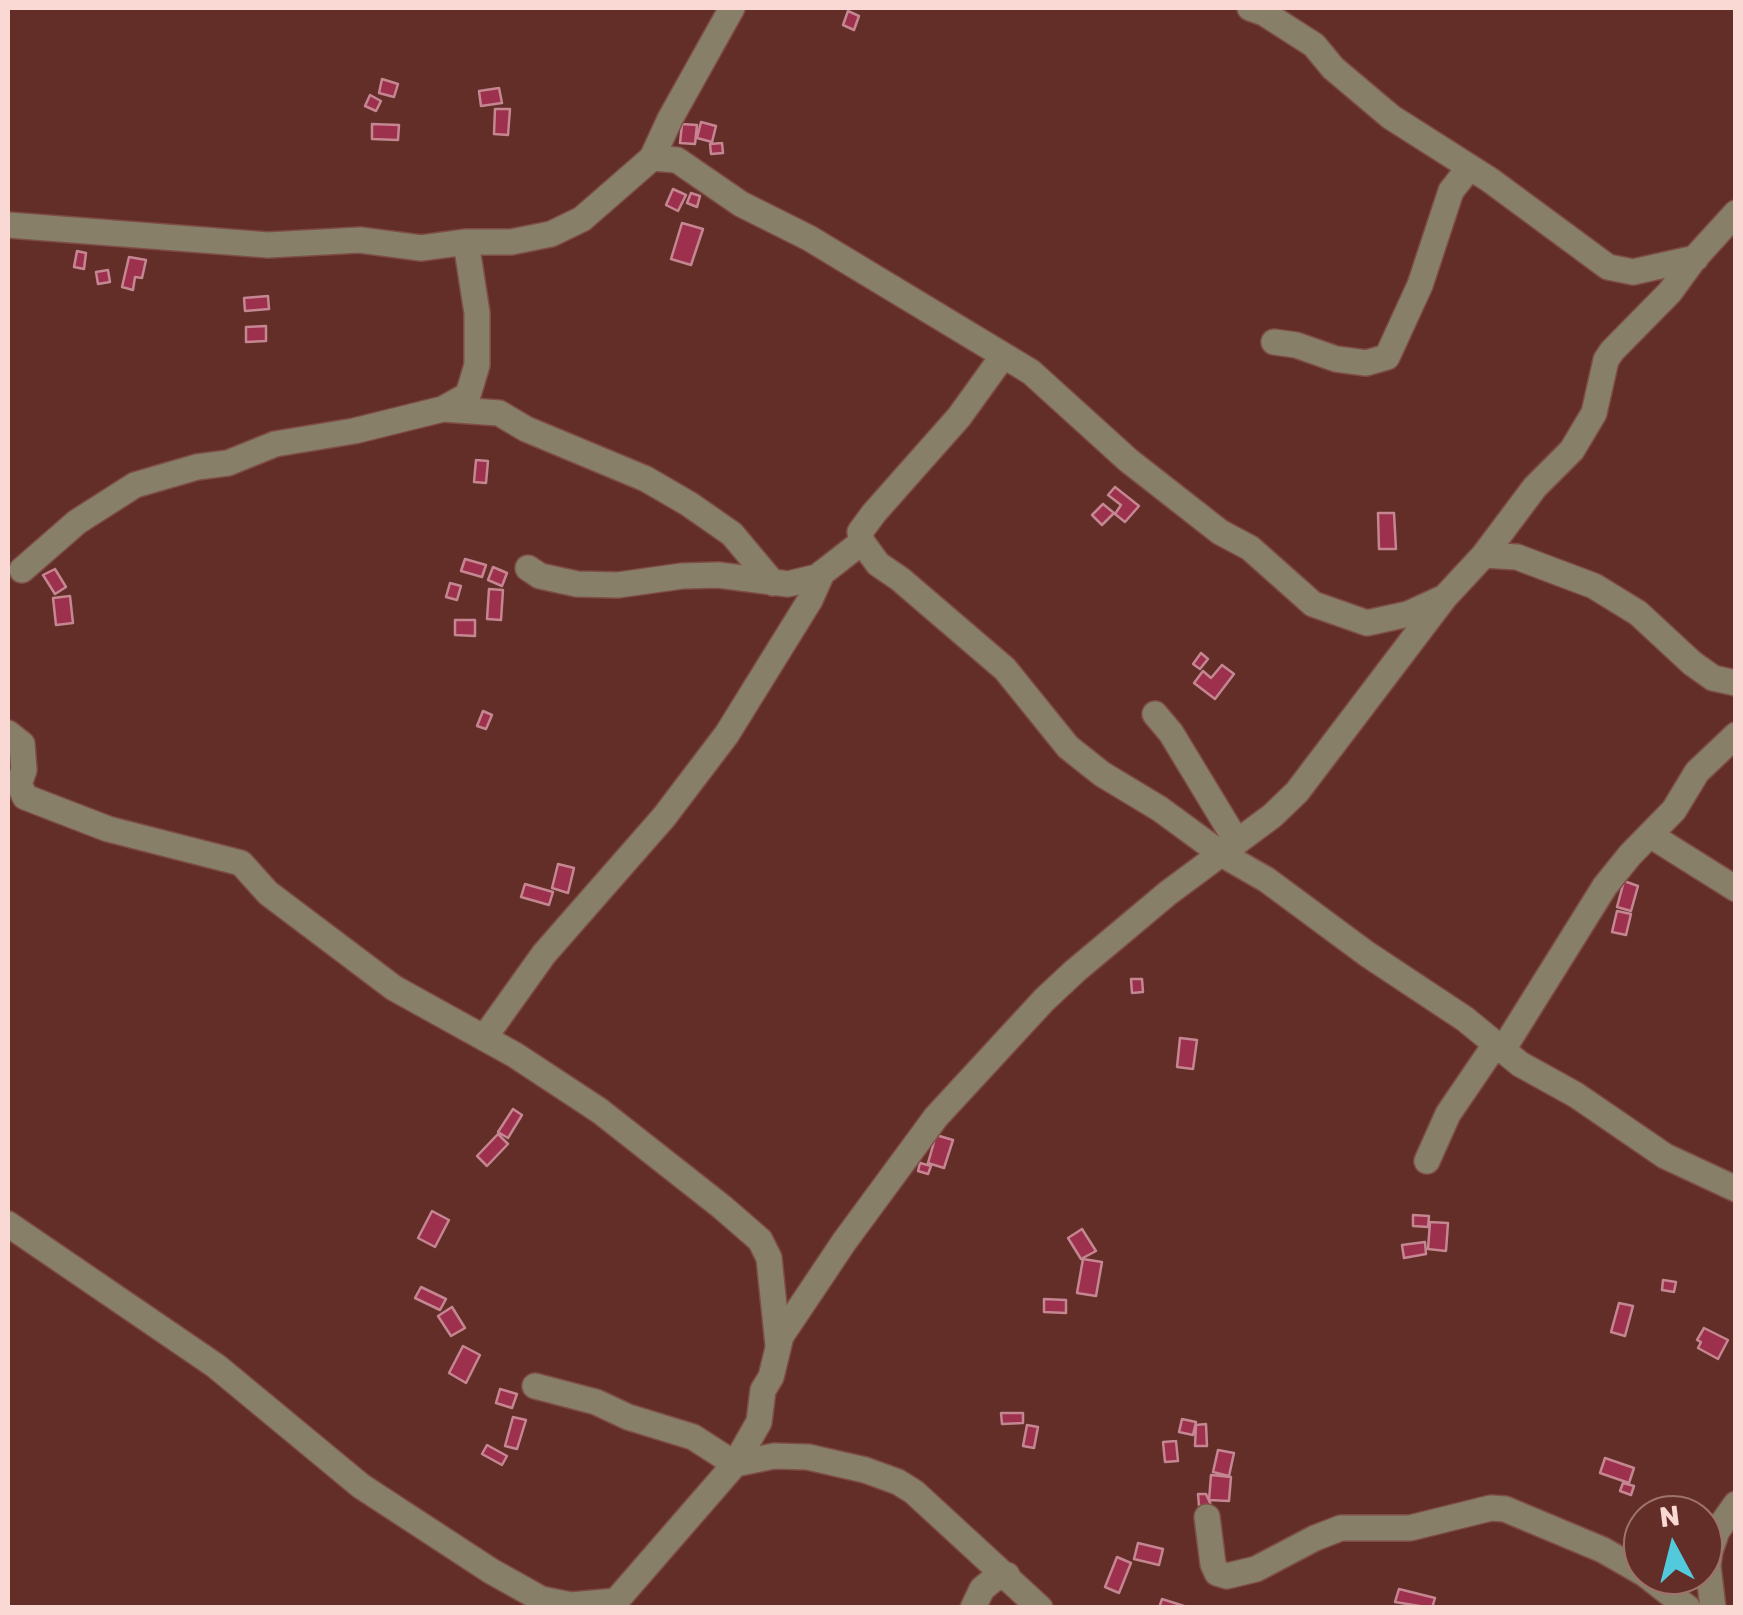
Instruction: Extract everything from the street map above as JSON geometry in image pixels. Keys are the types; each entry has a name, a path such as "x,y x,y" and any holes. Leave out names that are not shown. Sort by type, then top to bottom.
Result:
{"street":[{"path":"8,225 268,245 360,240 421,248 538,238 582,219 652,158 732,8"},
{"path":"1250,8 1314,45 1333,68 1391,118 1490,180 1608,267 1634,272 1694,259 1736,239"},
{"path":"652,158 666,157 690,166 741,204 809,238 1045,384 1128,460 1220,532 1250,548 1313,604 1367,623 1408,614 1445,597"},
{"path":"1274,342 1351,362 1376,363 1387,358 1420,285 1451,190 1469,168"},
{"path":"8,1224 216,1366 361,1486 505,1580 541,1599 571,1606 613,1604 735,1464 759,1422 762,1390 771,1377 782,1336 844,1242 936,1116 1044,1000 1114,938 1272,816 1297,792 1445,597 1579,438 1594,413 1606,360 1612,351 1670,292 1736,213"},
{"path":"444,409 468,394 477,365 476,313 466,242"},
{"path":"1003,356 959,417 860,532 862,542 878,564 1016,679 1068,747 1228,848 1499,1048 1665,1156 1736,1189"},
{"path":"22,570 77,522 135,484 197,466 228,463 275,444 444,409 499,413 526,429 646,479 732,534 774,583"},
{"path":"528,568 540,576 577,584 618,585 718,575 774,583 804,581 822,573 862,542"},
{"path":"1484,555 1527,560 1594,586 1638,612 1713,678 1736,683"},
{"path":"484,1038 544,954 664,818 726,734 810,600 822,573"},
{"path":"1155,714 1171,732 1228,848"},
{"path":"8,733 22,744 24,770 19,784 25,797 108,829 241,862 268,893 394,988 484,1038 600,1111 760,1240 769,1258 779,1348"},
{"path":"1426,1160 1448,1114 1499,1048 1605,886 1674,810 1698,772 1736,735"},
{"path":"1650,835 1736,890"},
{"path":"535,1386 596,1402 628,1417 693,1437 735,1464 774,1456 808,1456 898,1482 914,1492 1040,1608"},
{"path":"1713,1608 1710,1551 1717,1531 1736,1504"},
{"path":"1208,1517 1214,1564 1217,1573 1227,1576 1256,1569 1341,1528 1410,1528 1492,1508 1505,1509 1576,1538 1623,1563"},
{"path":"973,1608 982,1589 1007,1575"}],"building":[{"path":"848,11 859,16 854,30 843,25"},
{"path":"382,79 398,84 394,97 379,93"},
{"path":"499,88 502,103 481,106 479,91"},
{"path":"370,95 381,101 376,111 365,106"},
{"path":"495,109 510,109 508,135 494,134"},
{"path":"701,122 716,126 712,142 697,138"},
{"path":"372,124 399,125 398,140 372,139"},
{"path":"682,124 697,125 695,144 680,143"},
{"path":"722,143 723,153 711,154 710,144"},
{"path":"673,189 686,195 678,211 666,205"},
{"path":"691,193 700,196 697,207 687,203"},
{"path":"682,223 703,229 691,265 671,259"},
{"path":"77,251 86,253 84,269 74,267"},
{"path":"129,257 146,260 142,278 135,277 133,290 122,287"},
{"path":"108,270 110,282 98,284 96,272"},
{"path":"268,296 269,309 245,311 244,298"},
{"path":"266,326 266,341 246,342 246,327"},
{"path":"476,460 488,461 486,483 474,482"},
{"path":"1115,487 1139,506 1125,522 1115,514 1121,505 1108,495"},
{"path":"1103,504 1114,513 1102,525 1092,515"},
{"path":"1378,513 1394,513 1396,549 1379,549"},
{"path":"465,559 486,565 482,577 461,571"},
{"path":"493,567 507,573 502,586 488,580"},
{"path":"55,569 66,587 55,594 43,575"},
{"path":"450,583 461,586 457,600 446,597"},
{"path":"489,589 503,590 501,620 487,619"},
{"path":"70,596 73,623 56,625 53,598"},
{"path":"455,620 475,620 475,636 455,635"},
{"path":"1201,653 1208,659 1200,669 1193,664"},
{"path":"1222,665 1234,674 1215,699 1194,683 1203,671 1211,678"},
{"path":"483,711 492,715 486,729 477,726"},
{"path":"558,864 574,868 568,893 552,888"},
{"path":"1624,881 1638,886 1631,911 1617,907"},
{"path":"525,884 553,892 549,905 521,897"},
{"path":"1617,911 1631,914 1626,935 1612,932"},
{"path":"1131,979 1142,979 1143,992 1132,993"},
{"path":"1180,1038 1197,1040 1193,1069 1177,1067"},
{"path":"513,1109 522,1115 508,1138 498,1132"},
{"path":"498,1134 508,1144 487,1166 477,1156"},
{"path":"936,1135 953,1140 944,1168 928,1163"},
{"path":"920,1163 931,1166 928,1174 918,1171"},
{"path":"432,1211 449,1220 435,1247 418,1238"},
{"path":"1413,1215 1429,1216 1428,1227 1413,1226"},
{"path":"1430,1222 1448,1223 1446,1251 1428,1249"},
{"path":"1082,1229 1096,1251 1081,1259 1068,1238"},
{"path":"1425,1242 1426,1254 1404,1258 1402,1245"},
{"path":"1083,1259 1102,1262 1096,1296 1077,1293"},
{"path":"1663,1280 1676,1282 1674,1292 1662,1290"},
{"path":"421,1287 446,1299 440,1310 415,1298"},
{"path":"1044,1299 1066,1300 1066,1313 1044,1312"},
{"path":"1619,1303 1633,1306 1625,1336 1611,1332"},
{"path":"452,1307 465,1328 451,1336 438,1316"},
{"path":"1704,1328 1728,1340 1718,1359 1698,1348 1701,1342 1697,1340"},
{"path":"463,1346 480,1355 466,1383 449,1373"},
{"path":"500,1389 517,1394 512,1408 496,1403"},
{"path":"1001,1413 1023,1413 1023,1423 1002,1424"},
{"path":"513,1417 526,1420 517,1449 505,1446"},
{"path":"1182,1419 1196,1422 1193,1435 1179,1432"},
{"path":"1206,1424 1207,1446 1195,1446 1196,1425"},
{"path":"1027,1425 1038,1427 1034,1448 1023,1446"},
{"path":"1176,1441 1178,1461 1165,1462 1163,1442"},
{"path":"487,1445 507,1456 502,1465 482,1454"},
{"path":"1218,1450 1234,1453 1229,1476 1213,1472"},
{"path":"1605,1458 1634,1468 1629,1483 1600,1473"},
{"path":"1211,1475 1231,1477 1229,1501 1209,1500"},
{"path":"1623,1483 1634,1486 1631,1495 1620,1491"},
{"path":"1198,1494 1206,1494 1211,1505 1199,1506"},
{"path":"1138,1543 1163,1549 1159,1565 1134,1559"},
{"path":"1117,1557 1131,1563 1119,1593 1105,1587"},
{"path":"1399,1589 1435,1598 1432,1608 1395,1602"},
{"path":"1162,1599 1184,1606 1159,1608"}]}
